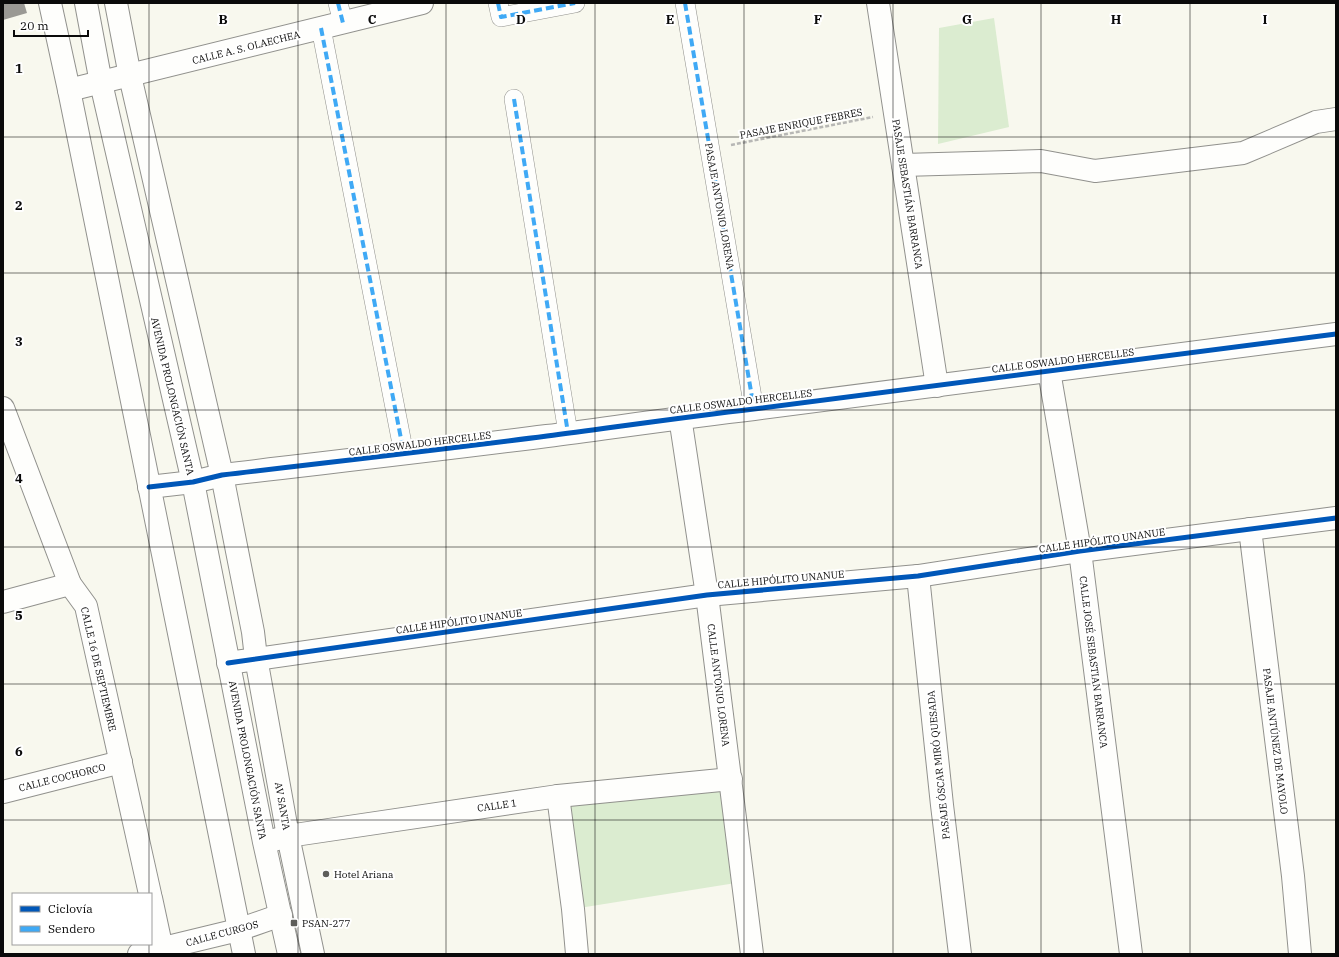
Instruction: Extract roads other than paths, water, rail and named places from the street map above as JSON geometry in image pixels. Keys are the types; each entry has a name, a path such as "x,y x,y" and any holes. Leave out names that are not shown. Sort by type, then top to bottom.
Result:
{"street":[{"path":"50,3 150,487 244,954"},
{"name":"AVENIDA PROLONGACIÓN SANTA","path":"86,3 101,83 193,482 264,842 289,954"},
{"path":"116,3 130,76 222,474 253,632 256,658"},
{"name":"CALLE A. S. OLAECHEA","path":"69,90 321,28 340,13 422,3"},
{"path":"500,10 575,3"},
{"name":"PASAJE ANTONIO LORENA","path":"685,3 754,409"},
{"name":"PASAJE SEBASTIÁN BARRANCA","path":"878,3 937,386"},
{"path":"321,28 404,454"},
{"path":"514,99 568,433"},
{"path":"903,165 1041,161 1095,171 1243,153 1316,122 1336,119"},
{"name":"CALLE OSWALDO HERCELLES","path":"150,487 193,482 222,474 404,454 680,417 937,386 1336,334"},
{"name":"CALLE JOSÉ SEBASTIAN BARRANCA","path":"1049,371 1080,551 1131,954"},
{"name":"CALLE 16 DE SEPTIEMBRE","path":"3,412 70,584 86,606 150,893"},
{"name":"CALLE ANTONIO LORENA","path":"680,417 707,595 752,954"},
{"name":"CALLE HIPÓLITO UNANUE","path":"228,663 707,595 918,576 1080,551 1336,518"},
{"name":"PASAJE ANTÚNEZ DE MAYOLO","path":"1250,529 1293,876 1300,954"},
{"name":"PASAJE ÓSCAR MIRÓ QUESADA","path":"918,576 942,805 960,954"},
{"path":"3,602 70,584"},
{"name":"AV SANTA","path":"256,658 288,836 313,954"},
{"name":"CALLE COCHORCO","path":"3,792 121,762"},
{"name":"CALLE 1","path":"264,842 288,836 558,796 731,779"},
{"path":"558,796 573,909 577,954"},
{"path":"152,902 163,951"},
{"name":"CALLE CURGOS","path":"139,954 163,951 238,930 281,915"}],"place":[{"name":"Hotel Ariana","path":"326,874"},
{"name":"PSAN-277","path":"294,923"}]}
